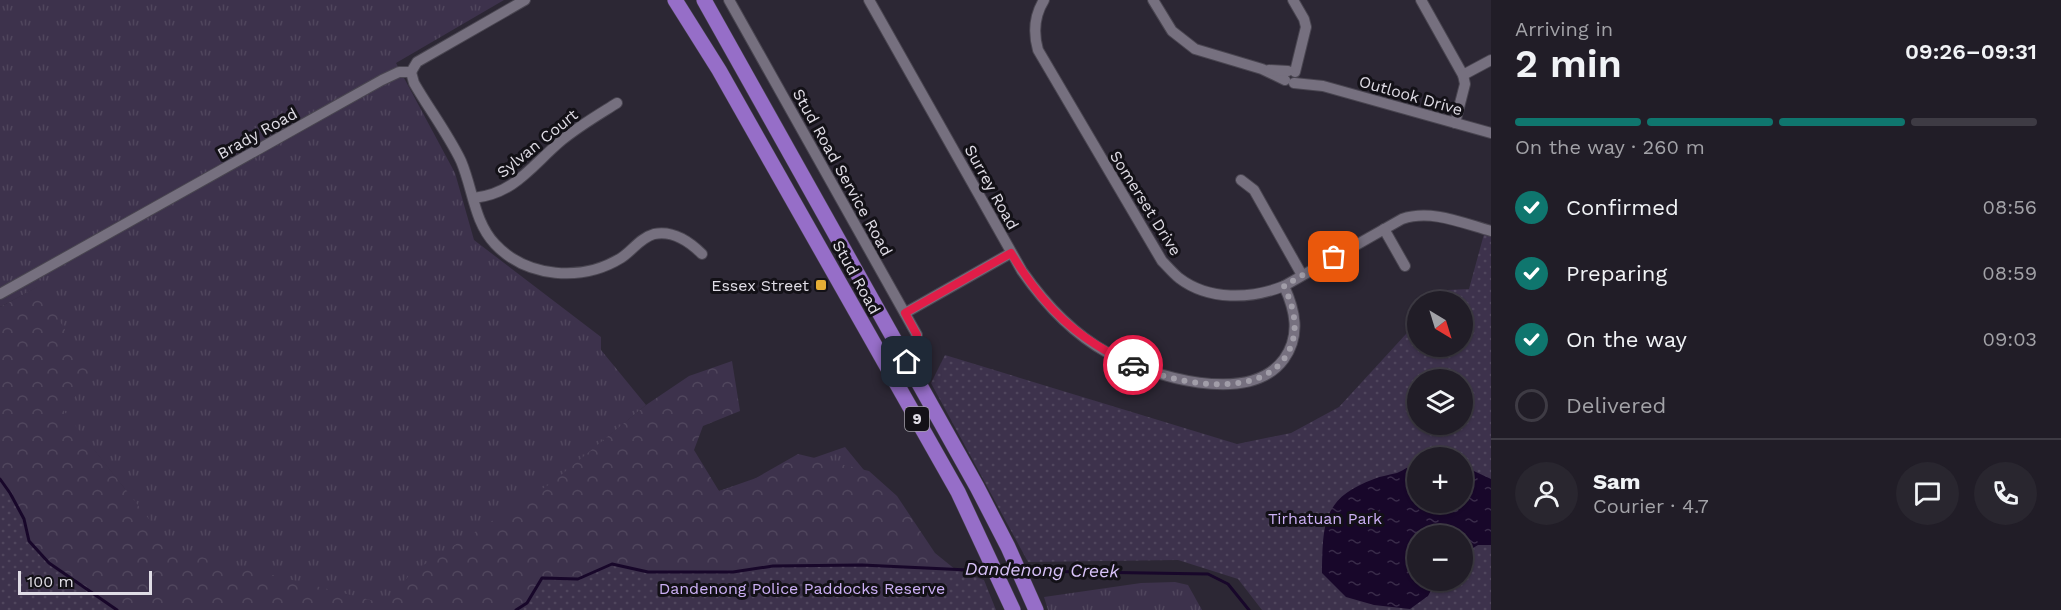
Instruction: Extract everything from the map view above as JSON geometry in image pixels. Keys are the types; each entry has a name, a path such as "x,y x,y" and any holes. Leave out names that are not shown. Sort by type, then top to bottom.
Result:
{"highway":[{"name":"Stud Road","path":"675,0 719,70 958,492 1010,603"},
{"name":"Stud Road","path":"704,0 966,467 1008,547 1033,603"}],"street":[{"name":"Brady Road","path":"0,294 382,80 399,72 411,72 417,62 525,0"},
{"name":"Stud Road Service Road","path":"729,0 917,335 907,362"},
{"name":"Surrey Road","path":"869,0 1011,253 1037,293 1054,312 1086,339 1141,368 1198,382 1218,384 1248,382 1263,377 1281,363 1292,345 1295,327 1293,309 1284,286"},
{"name":"Somerset Drive","path":"1044,0 1035,24 1038,50 1162,261 1180,279 1193,286 1217,294 1241,296 1267,293 1284,286 1402,219 1423,214 1491,231"},
{"name":"Outlook Drive","path":"1153,0 1172,32 1195,49 1491,133"},
{"path":"1292,75 1306,27 1293,0"},
{"path":"1421,0 1463,75 1465,84 1455,123"},
{"path":"1463,75 1491,60"},
{"path":"411,72 414,83 458,155 481,224 494,243 514,260 536,269 562,273 594,269 622,257 649,236 660,233 675,234 702,254"},
{"name":"Sylvan Court","path":"474,198 486,197 519,181 564,138 617,103"},
{"path":"1241,180 1254,190 1302,275"},
{"path":"1384,229 1405,266"},
{"path":"905,313 1011,253"}],"green space":[{"path":"0,0 504,0 396,63 455,173 474,240 601,337 601,350 646,405 566,472 652,414 719,491 845,447 923,542 948,610 0,610 0,458 125,489 62,410 38,287 0,307"},
{"name":"Tirhatuan Park","path":"1484,234 1491,236 1491,610 1262,610 1238,579 1178,560 1028,562 931,383 945,355 1237,444 1291,433 1339,407 1407,333 1407,357 1473,357 1473,291 1447,290 1469,289"},
{"path":"39,286 93,377 63,410 178,556 202,557 386,604 411,573 550,484 646,405 689,376 732,361 740,411 703,426 694,450 719,491 749,482 798,454 869,471 897,496 935,553 956,570 862,565 773,566 733,572 648,572 612,564 578,579 542,578 527,603 516,610 117,610 49,563 29,541 24,519 0,479 0,307"},
{"path":"0,479 24,519 29,541 49,563 117,610 0,610"},
{"name":"Dandenong Police Paddocks Reserve","path":"612,564 648,572 733,572 773,566 862,565 956,570 984,580 996,610 516,610 527,603 542,578 578,579"},
{"path":"1175,582 1188,585 1202,610 1048,610 1044,597 1141,583"}],"water":[{"path":"1407,468 1407,513 1473,513 1473,471 1491,479 1491,545 1478,545 1473,548 1473,525 1407,525 1407,591 1431,591 1428,596 1410,609 1374,605 1346,597 1322,573 1325,527 1335,504 1357,486"}],"waterway":[{"name":"Dandenong Creek","path":"0,479 24,519 29,541 49,563 117,610"},
{"name":"Dandenong Creek","path":"516,610 527,603 542,578 578,579 612,564 648,572 733,572 773,566 862,565 989,571"},
{"name":"Dandenong Creek","path":"1023,571 1208,574 1228,584 1249,610"}],"way so far":[{"path":"1133,365 1171,377 1218,384 1236,384 1263,377 1281,363 1288,354 1294,338 1295,318 1292,303 1284,286 1334,257"}],"place":[{"name":"Essex Street","path":"821,285"}],"route":[{"path":"907,362 917,335 905,313 1011,253 1037,293 1054,312 1094,344 1133,365"}]}
